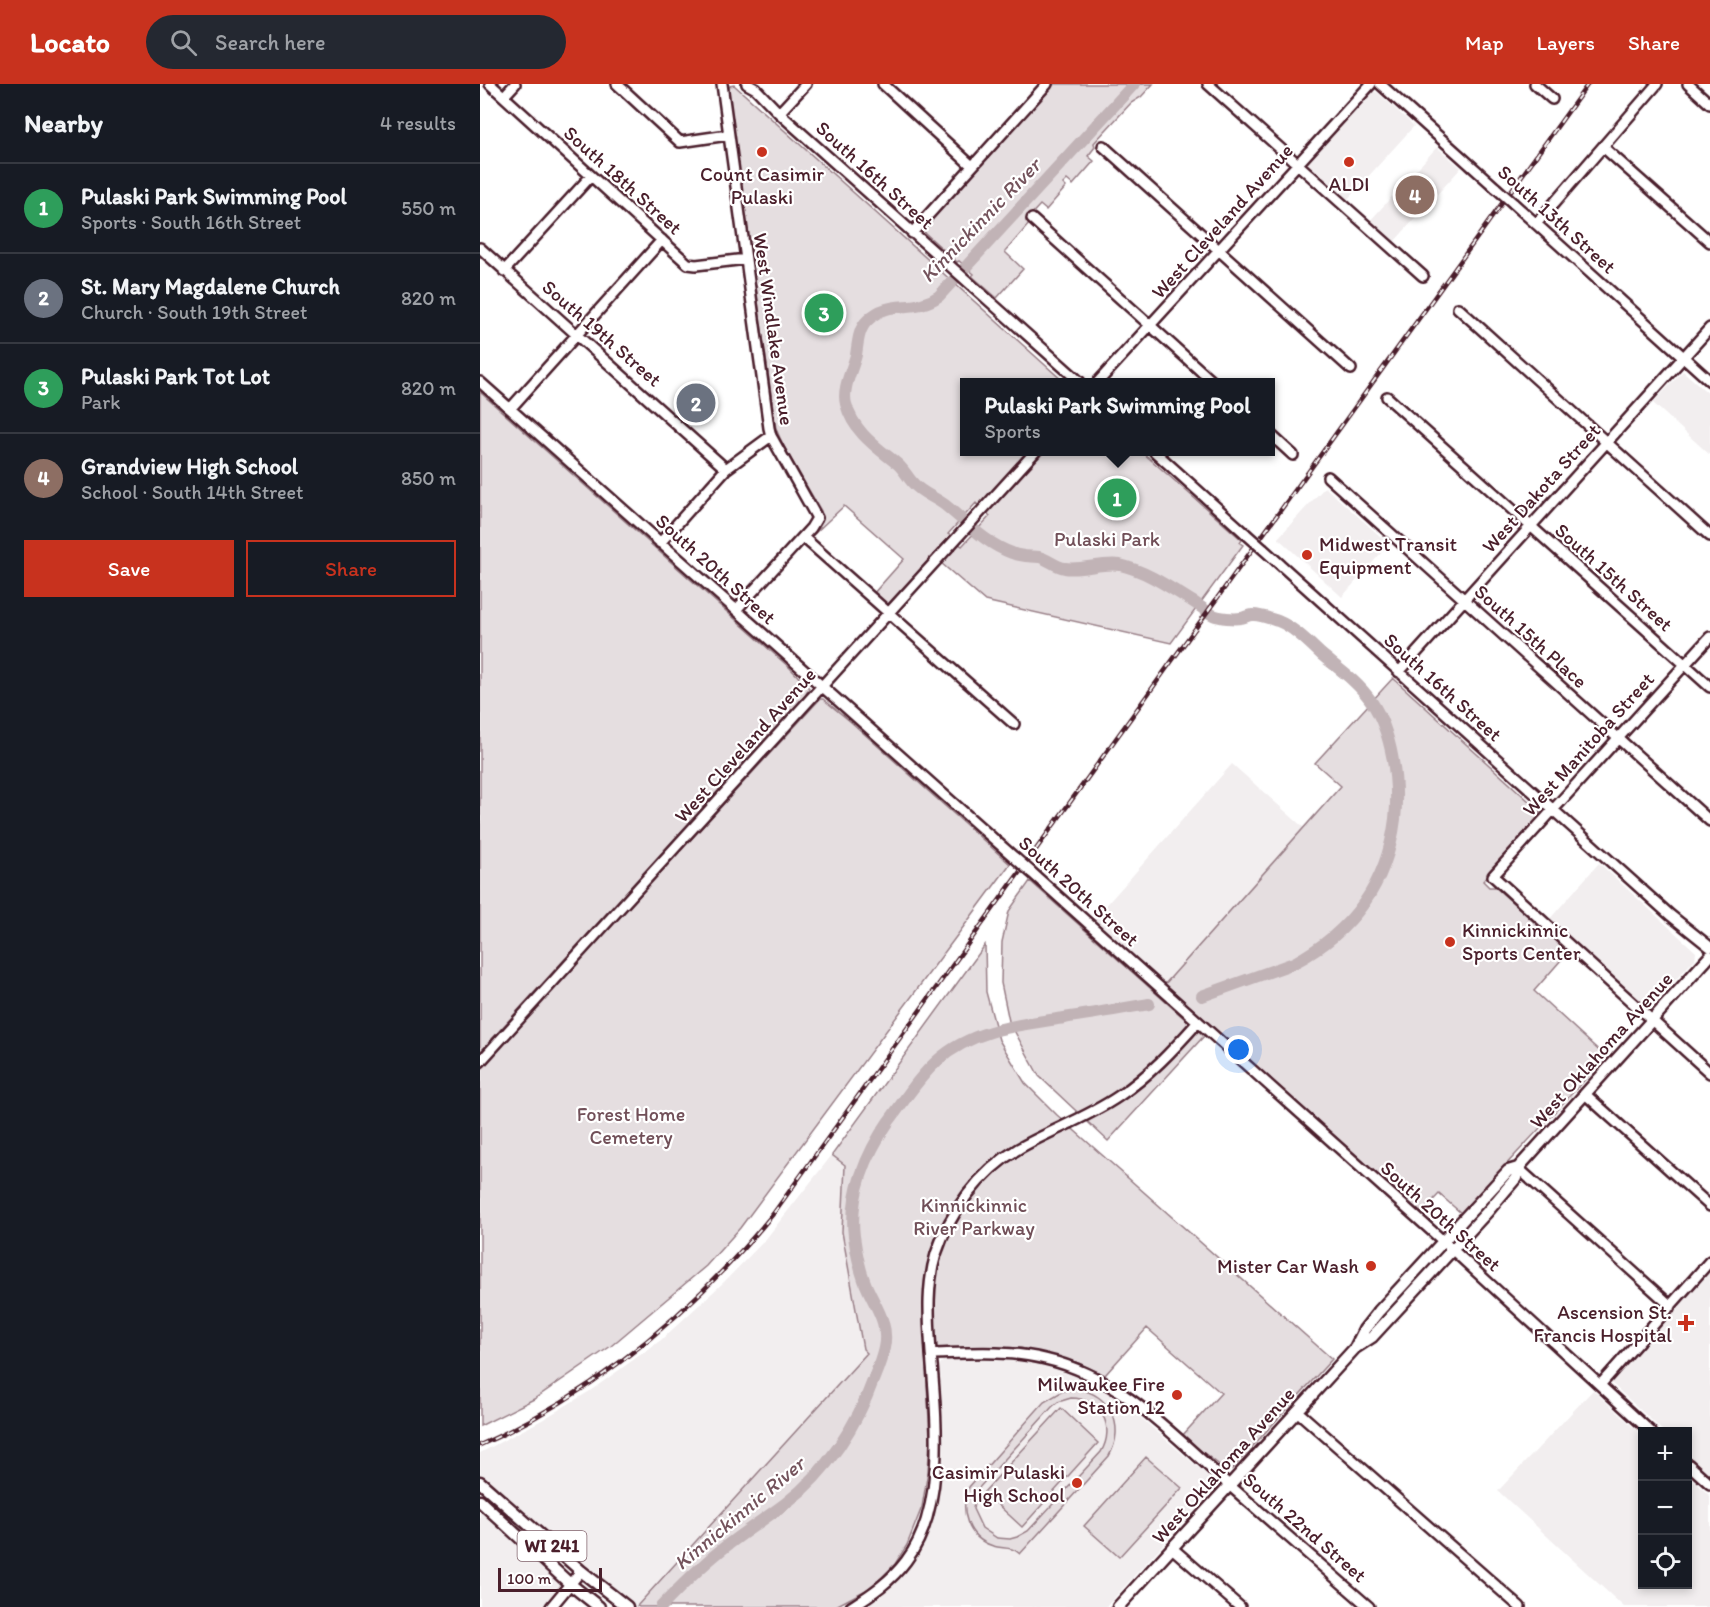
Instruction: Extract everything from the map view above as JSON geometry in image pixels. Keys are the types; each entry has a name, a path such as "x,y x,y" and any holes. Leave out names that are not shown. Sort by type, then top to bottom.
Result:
{"main road":[{"name":"West Oklahoma Avenue","path":"1118,1607 1355,1348 1372,1337 1452,1250 1516,1178 1518,1168 1710,956"},
{"name":"West Oklahoma Avenue","path":"1355,1348 1364,1330 1398,1290 1508,1170 1518,1168"},
{"path":"1398,1290 1407,1299"},
{"name":"WI 241","path":"480,1482 581,1571 626,1607"},
{"name":"WI 241","path":"480,1501 570,1584 599,1607"}],"street":[{"name":"South 18th Street","path":"490,84 691,266 746,259"},
{"path":"504,96 515,84"},
{"path":"617,84 680,142 728,135"},
{"path":"779,113 806,84"},
{"path":"883,84 972,166"},
{"path":"1208,84 1423,276"},
{"name":"West Cleveland Avenue","path":"1102,378 1371,84"},
{"name":"South 13th Street","path":"1380,84 1710,381"},
{"path":"1535,84 1552,99"},
{"path":"1536,224 1657,84"},
{"path":"1688,84 1710,104"},
{"name":"West Windlake Avenue","path":"724,86 728,135 771,436 816,513 815,523 736,610"},
{"name":"South 16th Street","path":"752,86 967,283 1075,378"},
{"path":"912,233 1041,86"},
{"path":"1103,146 1351,369"},
{"path":"1603,147 1710,242"},
{"path":"504,271 591,176"},
{"path":"1032,219 1208,378"},
{"path":"510,409 662,240"},
{"name":"South 19th Street","path":"480,248 726,469"},
{"path":"1458,308 1710,536"},
{"name":"West Dakota Street","path":"1399,672 1710,328"},
{"name":"South 20th Street","path":"480,382 1443,1241 1647,1427"},
{"name":"South 15th Street","path":"1388,397 1710,687"},
{"path":"660,543 726,469 771,436"},
{"path":"1275,439 1293,455"},
{"name":"West Cleveland Avenue","path":"480,1062 1031,456"},
{"name":"South 16th Street","path":"1159,456 1670,915 1710,947"},
{"name":"South 15th Place","path":"1328,477 1710,821"},
{"path":"803,537 1014,724"},
{"name":"West Manitoba Street","path":"1651,1020 1493,876 1710,637"},
{"path":"1651,1020 1710,1073"},
{"path":"851,1607 879,1589 907,1560 918,1542 929,1512 936,1458 928,1314 930,1284 935,1256 950,1221 971,1190 1000,1162 1018,1149 1100,1108 1136,1084 1198,1022"},
{"path":"1585,1094 1710,1206"},
{"path":"1518,1168 1671,1306"},
{"path":"1600,1385 1710,1261"},
{"name":"South 22nd Street","path":"931,1354 1015,1354 1046,1359 1082,1371 1105,1382 1130,1399 1369,1607"},
{"path":"1297,1411 1520,1607"},
{"path":"1692,1468 1710,1484"},
{"path":"1172,1548 1240,1607"},
{"path":"551,1607 581,1571"}],"shaded area":[{"path":"1373,91 1414,126 1346,201 1309,167 1308,161"},
{"path":"1437,147 1461,168 1393,243 1369,222"},
{"path":"1683,371 1710,395 1710,455 1653,403"},
{"path":"1325,487 1389,544 1342,597 1278,538"},
{"path":"1232,764 1304,828 1165,984 1093,920"},
{"path":"1599,863 1696,952 1695,959 1648,1009 1548,921"},
{"path":"832,1155 845,1164 842,1232 863,1348 867,1353 637,1606 626,1607 480,1482 480,1453 590,1391 661,1340 724,1282 765,1240"},
{"name":"Ascension St. Francis Hospital","path":"1710,1268 1710,1474 1692,1458 1692,1427 1659,1427 1610,1382"},
{"name":"Casimir Pulaski High School","path":"944,1360 1011,1360 1043,1365 1080,1378 1102,1389 1126,1405 1215,1482 1214,1488 1106,1607 862,1607 882,1594 897,1580 913,1560 930,1526 935,1509 942,1456 939,1365"},
{"path":"1593,1390 1638,1431 1638,1589 1692,1589 1692,1479 1710,1496 1710,1607 1624,1607 1498,1491"},
{"path":"480,1501 570,1584 551,1607 480,1607"}],"green space":[{"path":"1054,84 1153,84 1141,97 1131,103 1094,143 1095,147 1088,156 1094,161 1073,185 1067,180 1063,184 1066,187 1046,210 1040,205 1026,220 1029,224 1005,252 1023,269 997,298 972,276 974,274 925,233 924,228"},
{"path":"734,85 1060,378 960,378 960,456 1024,456 979,506 976,503 948,534 951,536 888,604 873,594 904,559 844,506 814,534 822,522 821,511 776,429 728,91 730,86"},
{"path":"480,392 790,668 809,688 805,696 480,1052"},
{"name":"Pulaski Park","path":"1040,456 1147,456 1242,540 1240,543 1243,545 1171,643 985,601 941,563 959,544 962,546 990,516 987,513"},
{"name":"Kinnickinnic Sports Center","path":"1393,678 1540,811 1539,818 1483,881 1489,887 1495,887 1568,952 1534,991 1606,1057 1461,1213 1439,1194 1421,1213 1165,984 1341,786 1315,763"},
{"name":"Forest Home Cemetery","path":"820,699 851,722 1010,864 740,1228 706,1266 611,1346 534,1399 480,1426 480,1069"},
{"path":"1030,881 1204,1036 1108,1141 1039,1076 1009,1021 1001,983 1002,942 1009,911"},
{"name":"Kinnickinnic River Parkway","path":"985,945 986,992 999,1040 1025,1083 1057,1115 1332,1359 1232,1469 1226,1470 1182,1436 1221,1393 1147,1328 1105,1375 1076,1362 1021,1348 925,1348 930,1438 928,1471 922,1507 907,1545 895,1564 882,1577 866,1590 834,1607 637,1606 867,1353 863,1349 842,1232 845,1165 832,1155"},
{"path":"1077,1389 1089,1392 1107,1405 1115,1423 1116,1434 1109,1456 1020,1554 1017,1551 984,1542 971,1530 965,1514 969,1487 1044,1402 1063,1391","holes":["1071,1398 1082,1399 1098,1408 1106,1424 1107,1433 1101,1452 1028,1531 1010,1539 997,1538 982,1528 973,1509 976,1491 1052,1407 1058,1402"]},
{"path":"1061,1408 1098,1443 1022,1527 984,1492"},
{"path":"1146,1457 1182,1488 1119,1557 1084,1526"}],"waterway":[{"name":"Kinnickinnic River","path":"1134,84 939,296 920,304 885,309 868,320 859,336 845,398 849,414 859,430 900,467 916,486 945,505 994,544 1016,554 1046,559 1065,568 1120,565 1159,581 1213,615 1223,618 1255,615 1278,621 1296,632 1348,676 1371,701 1389,742 1396,789 1391,843 1375,885 1349,921 1315,951 1294,963 1202,996"},
{"name":"Kinnickinnic River","path":"661,1607 712,1557 801,1491 839,1446 859,1413 880,1363 885,1329 867,1288 858,1258 854,1236 854,1205 861,1176 873,1147 917,1082 951,1050 981,1035 1013,1026 1149,1004"}],"railway":[{"path":"480,1445 563,1401 603,1375 640,1346 710,1284 773,1214 1588,84"}],"place":[{"name":"Count Casimir Pulaski","path":"762,152"},
{"name":"ALDI","path":"1349,162"},
{"name":"Grandview High School","path":"1415,195"},
{"name":"Pulaski Park Tot Lot","path":"824,313"},
{"name":"St. Mary Magdalene Church","path":"696,403"},
{"name":"Pulaski Park Swimming Pool","path":"1117,498"},
{"name":"Midwest Transit Equipment","path":"1307,555"},
{"name":"Kinnickinnic Sports Center","path":"1450,942"},
{"name":"Mister Car Wash","path":"1371,1266"},
{"name":"Ascension St. Francis Hospital","path":"1686,1323"},
{"name":"Milwaukee Fire Station 12","path":"1177,1395"},
{"name":"Casimir Pulaski High School","path":"1077,1483"}]}
